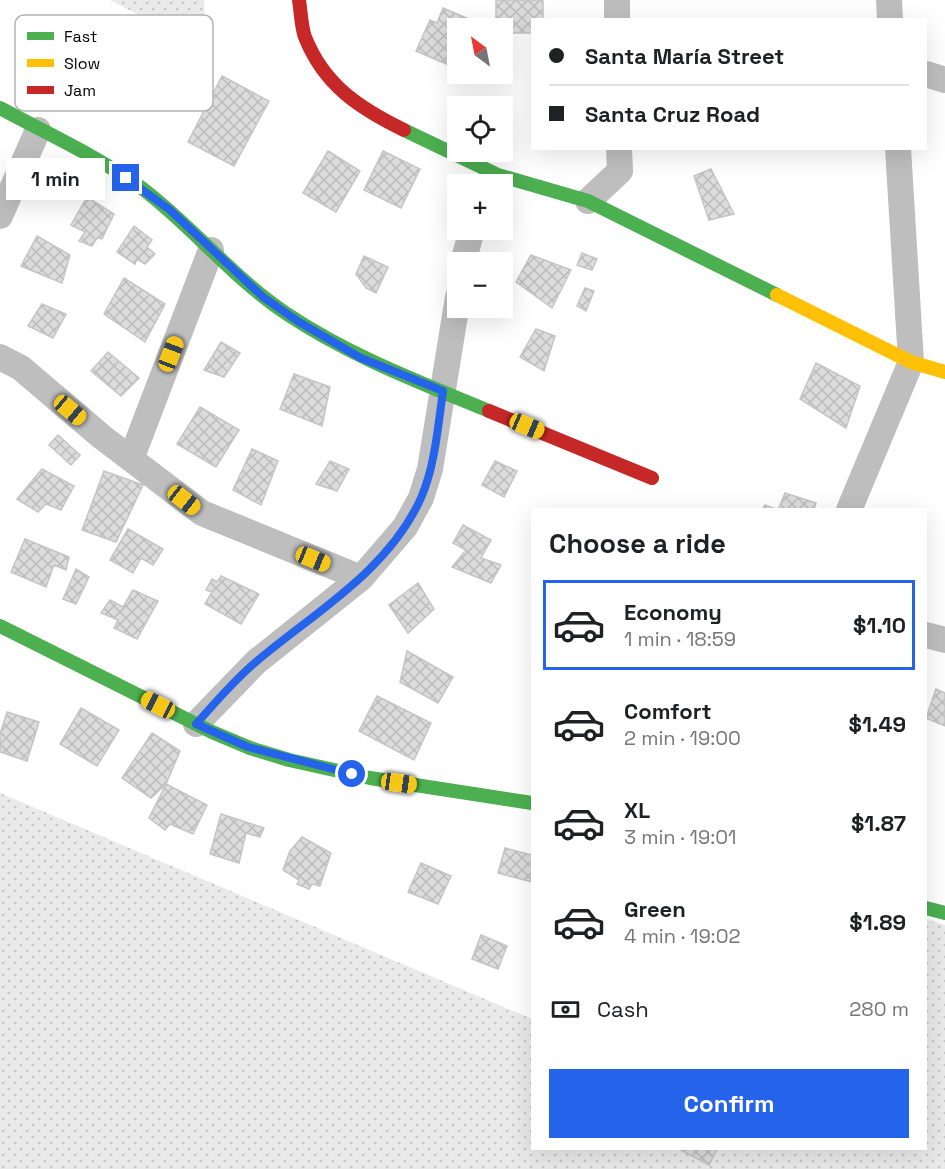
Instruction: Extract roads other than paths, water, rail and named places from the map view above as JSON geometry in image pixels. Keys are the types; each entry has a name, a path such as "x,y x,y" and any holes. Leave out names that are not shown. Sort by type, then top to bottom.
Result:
{"street":[{"path":"299,0 304,35 311,54 324,75 344,94 394,125 484,174"},
{"path":"616,0 617,18"},
{"path":"889,0 890,18"},
{"path":"927,74 945,80"},
{"path":"0,108 111,168 140,188 170,210 263,297 330,342 361,358 652,478"},
{"path":"0,216 38,130"},
{"path":"588,201 620,171 619,150"},
{"path":"850,508 911,362 898,150"},
{"path":"513,184 588,201 911,362 945,372"},
{"path":"131,459 211,250"},
{"path":"196,724 256,662 362,578 405,527 421,498 430,469 455,318"},
{"path":"0,357 21,368 131,459 202,513 362,578"},
{"path":"0,626 231,741 329,769 375,779 531,803"},
{"path":"927,635 945,640"},
{"path":"927,908 945,913"}]}
